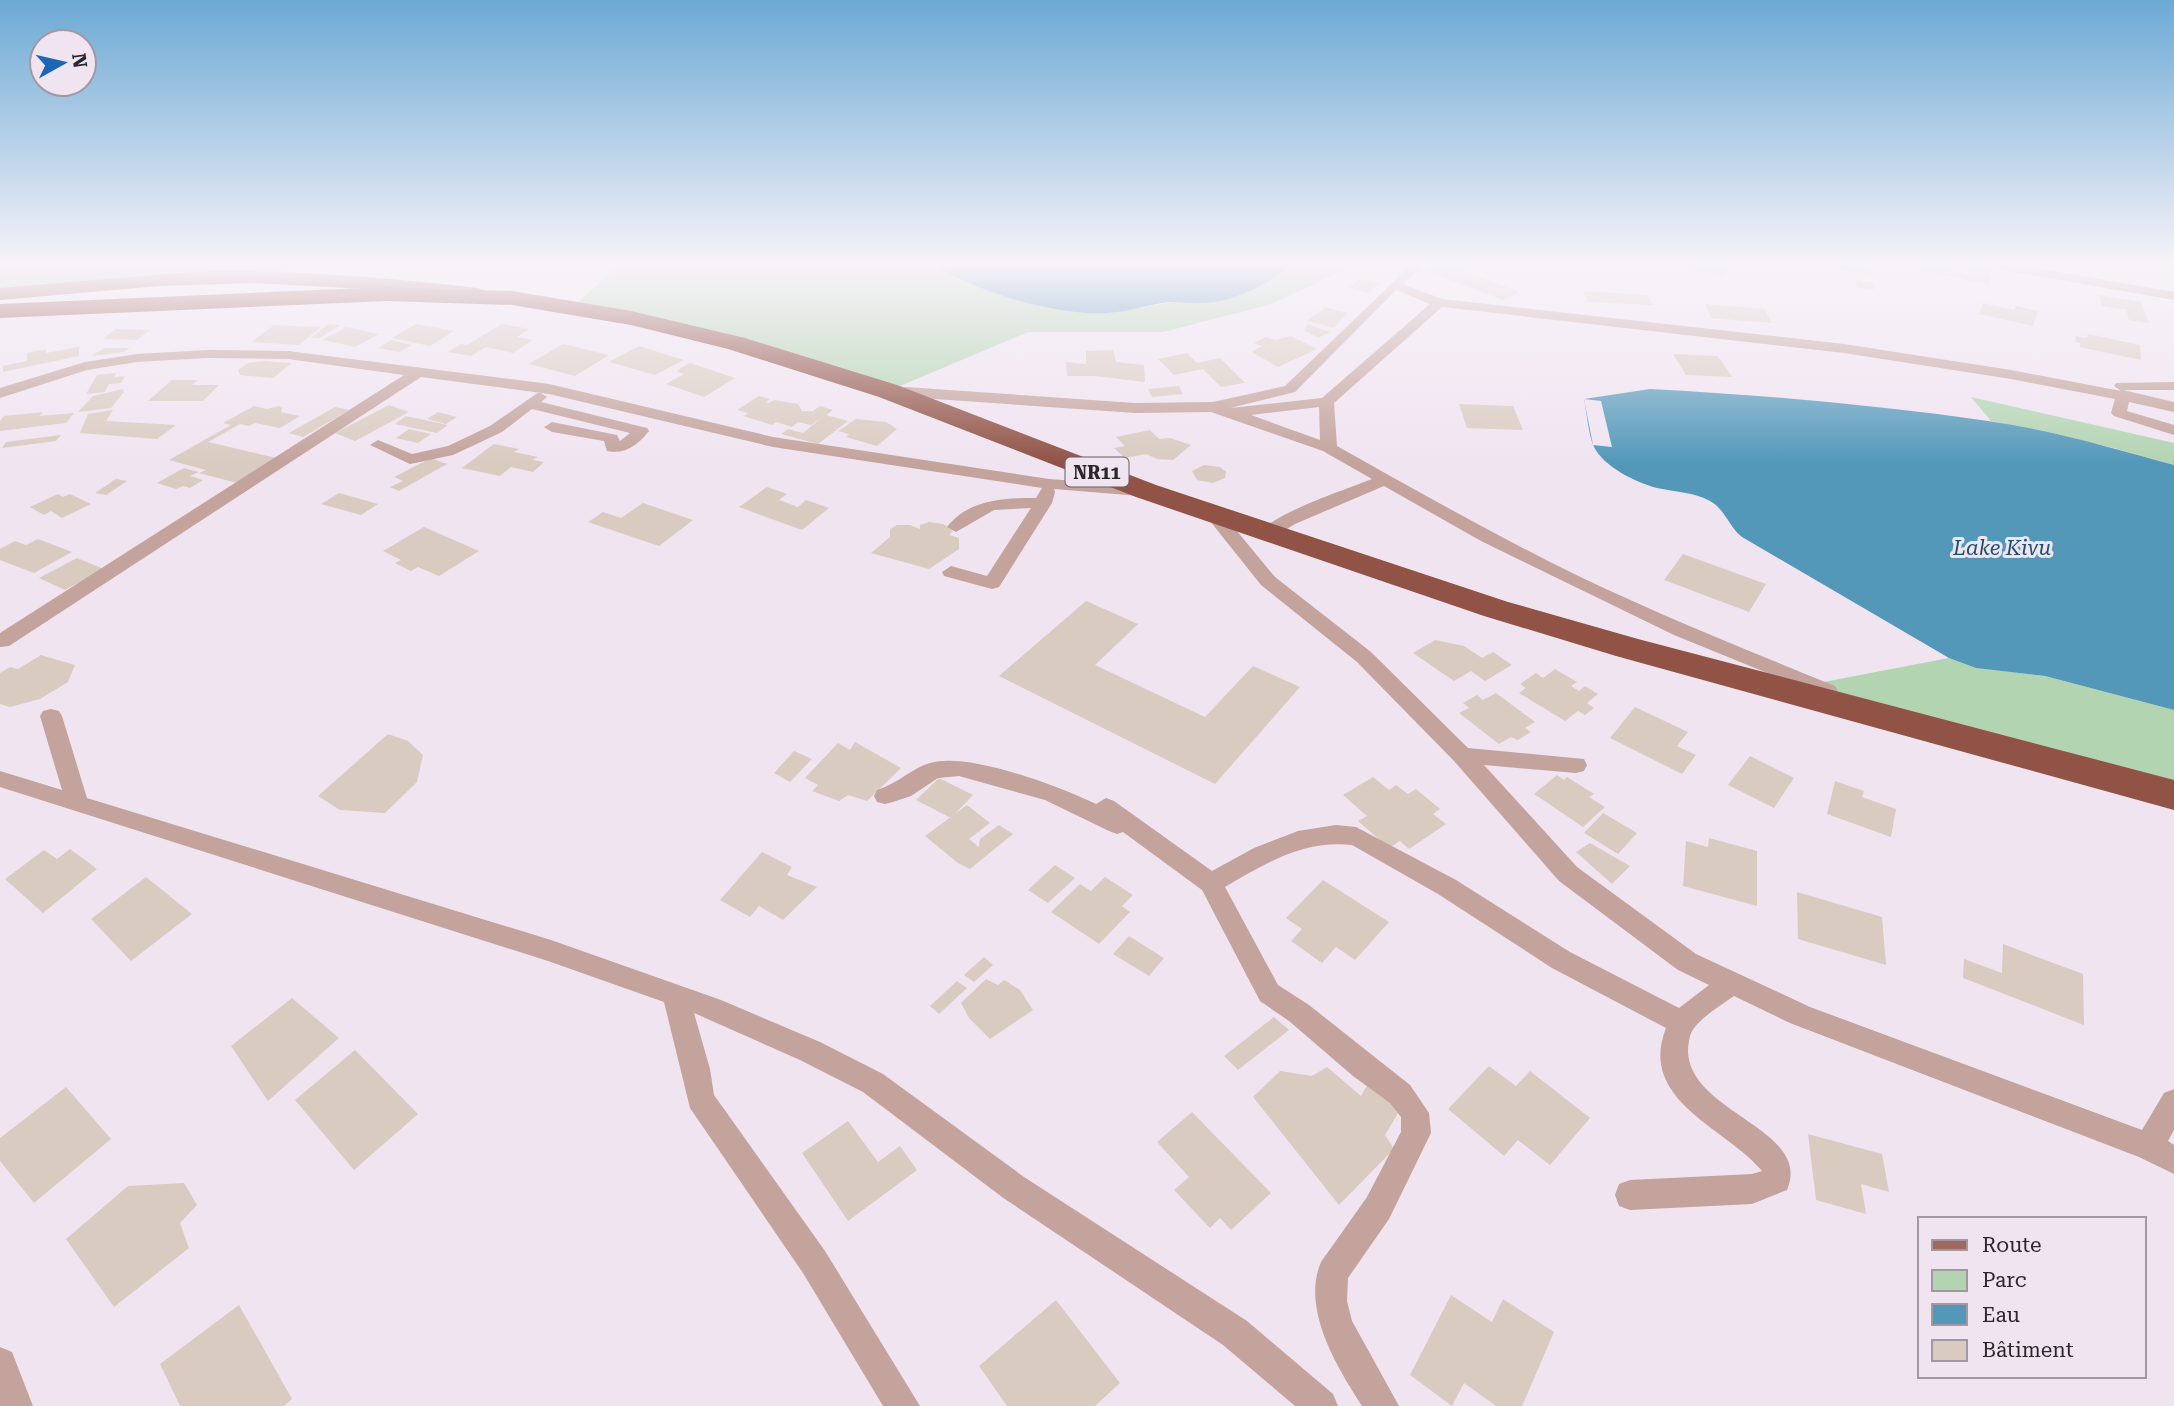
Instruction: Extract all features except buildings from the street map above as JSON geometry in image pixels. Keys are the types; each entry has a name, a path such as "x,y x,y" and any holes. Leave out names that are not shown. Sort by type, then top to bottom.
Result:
{"highway":[{"name":"NR11","path":"688,332 736,343 888,391 1146,491 1496,609 1628,648 2174,795"}],"street":[{"path":"888,391 1135,408 1213,407 1290,389 1347,332"},
{"path":"1233,413 1326,402 1406,332"},
{"path":"1705,332 2084,388 2174,407"},
{"path":"0,393 85,366 137,358 206,354 288,355 549,389 773,442 1049,484 1146,491"},
{"path":"2,641 418,372"},
{"path":"2084,388 2174,386"},
{"path":"378,445 410,459 453,450 496,429 549,389"},
{"path":"1290,389 1287,407 1292,434"},
{"path":"2123,395 2119,413 2174,430"},
{"path":"1326,402 1329,447"},
{"path":"529,404 641,431 630,443 613,447 611,438 552,427"},
{"path":"1213,407 1329,447 1487,537 1681,631 1808,685 1949,733"},
{"path":"1268,533 1289,520 1386,479"},
{"path":"951,572 992,583 1043,503 1049,484"},
{"path":"956,527 978,509 1004,502 1043,503"},
{"path":"1211,511 1269,580 1364,657 1462,755 1568,874 1688,962 1800,1015 2161,1153 2174,1103"},
{"path":"51,716 77,802"},
{"path":"1462,755 1576,765"},
{"path":"885,796 904,790 933,770 959,768 1052,793 1165,848"},
{"path":"0,779 551,951 736,1018 873,1083 1013,1186 1235,1333 1321,1406"},
{"path":"1107,807 1137,832 1165,848 1211,883 1269,993 1299,1013 1363,1068 1400,1094 1415,1113 1416,1133 1378,1208 1332,1273 1331,1301 1337,1325 1382,1406"},
{"path":"1211,883 1282,843 1314,835 1338,833 1356,836 1447,887 1561,960 1682,1023"},
{"path":"1630,1195 1752,1189 1776,1180 1778,1176 1777,1168 1767,1153 1706,1108 1681,1078 1673,1057 1682,1023 1731,984"},
{"path":"675,995 696,1069 701,1099 814,1262 903,1406"},
{"path":"0,1364 16,1406"}],"green space":[{"path":"665,332 1165,332 1028,332 888,391"},
{"path":"1971,397 2174,443 2174,465 2110,447 1991,421"},
{"path":"1949,658 1977,668 2045,676 2174,710 2174,795 1808,685"}],"water":[{"name":"Lake Kivu","path":"1650,389 1819,401 1988,421 2058,434 2174,465 2174,710 2045,676 1976,668 1949,658 1742,537 1710,501 1691,494 1649,486 1622,473 1605,461 1594,447 1584,399"}],"pier":[{"path":"1584,399 1601,401 1612,447 1593,445"}]}
